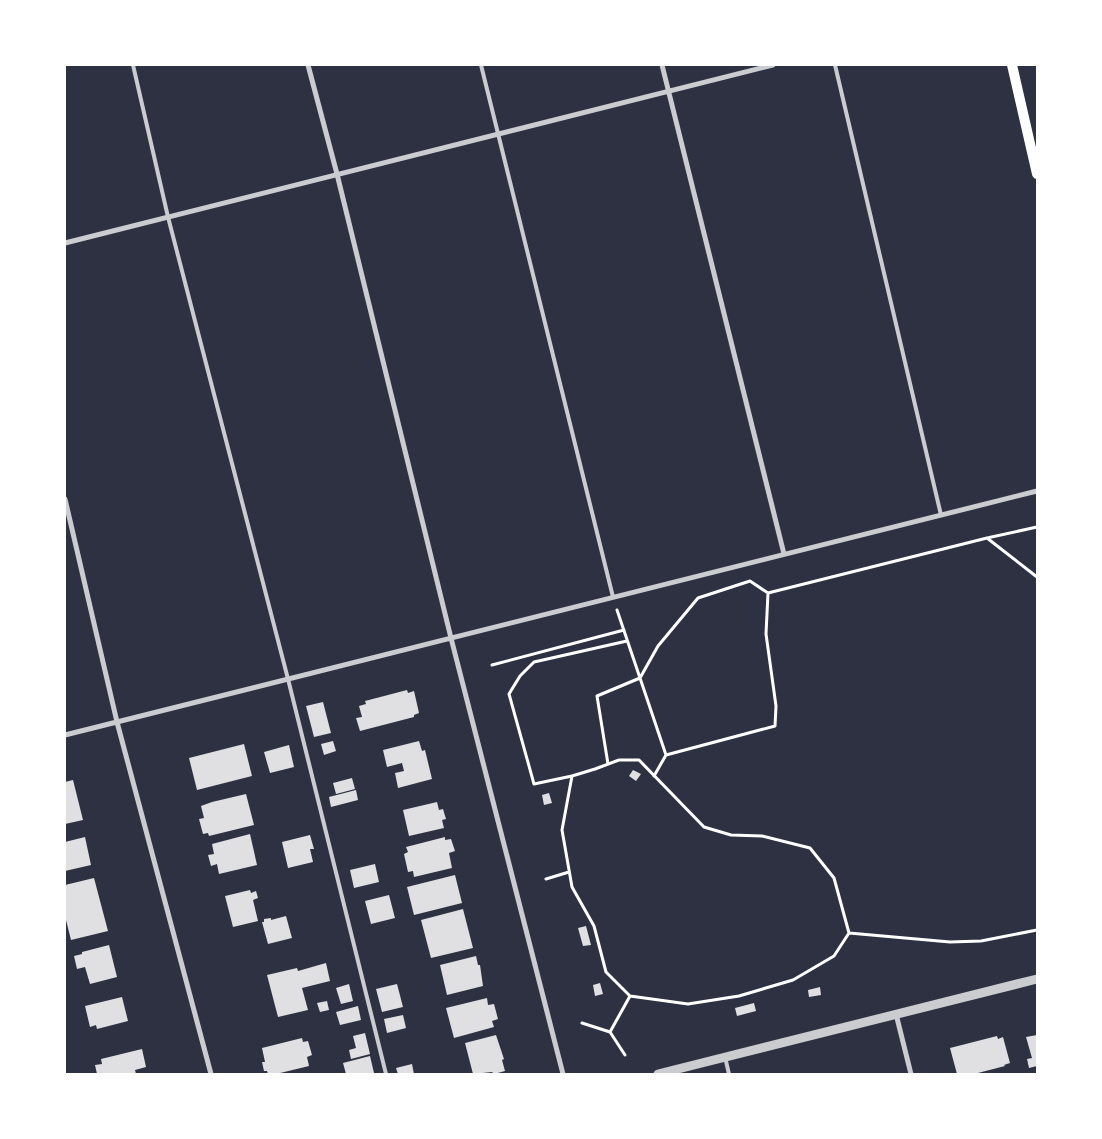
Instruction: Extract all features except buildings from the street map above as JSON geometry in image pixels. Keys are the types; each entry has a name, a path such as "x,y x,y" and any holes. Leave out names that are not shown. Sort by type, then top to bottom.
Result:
{"main road":[{"path":"1012,65 1037,174"}],"street":[{"path":"308,65 337,174 451,638 563,1074"},
{"path":"662,65 784,554"},
{"path":"65,243 773,65"},
{"path":"65,735 1037,491"},
{"path":"65,499 117,722 211,1074"},
{"path":"658,1074 1037,979"},
{"path":"896,1014 911,1074"}],"lane":[{"path":"133,65 168,217 288,679 386,1074"},
{"path":"481,65 613,598"},
{"path":"835,65 941,515"},
{"path":"725,1057 729,1074"}],"path":[{"path":"608,764 597,696 640,678 658,646 698,598 750,581 768,593 1037,527"},
{"path":"987,538 1037,577"},
{"path":"654,776 666,754 775,726 776,706 766,634 768,593"},
{"path":"613,598 666,754"},
{"path":"492,665 624,630"},
{"path":"572,776 562,830 572,887 594,926 606,972 630,996 688,1004 739,996 793,980 834,956 849,933 834,878 810,848 762,836 731,835 704,827 639,760 619,760 572,776 534,784 509,694 520,676 534,662 627,641"},
{"path":"546,879 570,872"},
{"path":"849,933 950,942 981,940 1037,930"},
{"path":"610,1032 630,996"},
{"path":"582,1023 610,1032 625,1055"}]}
